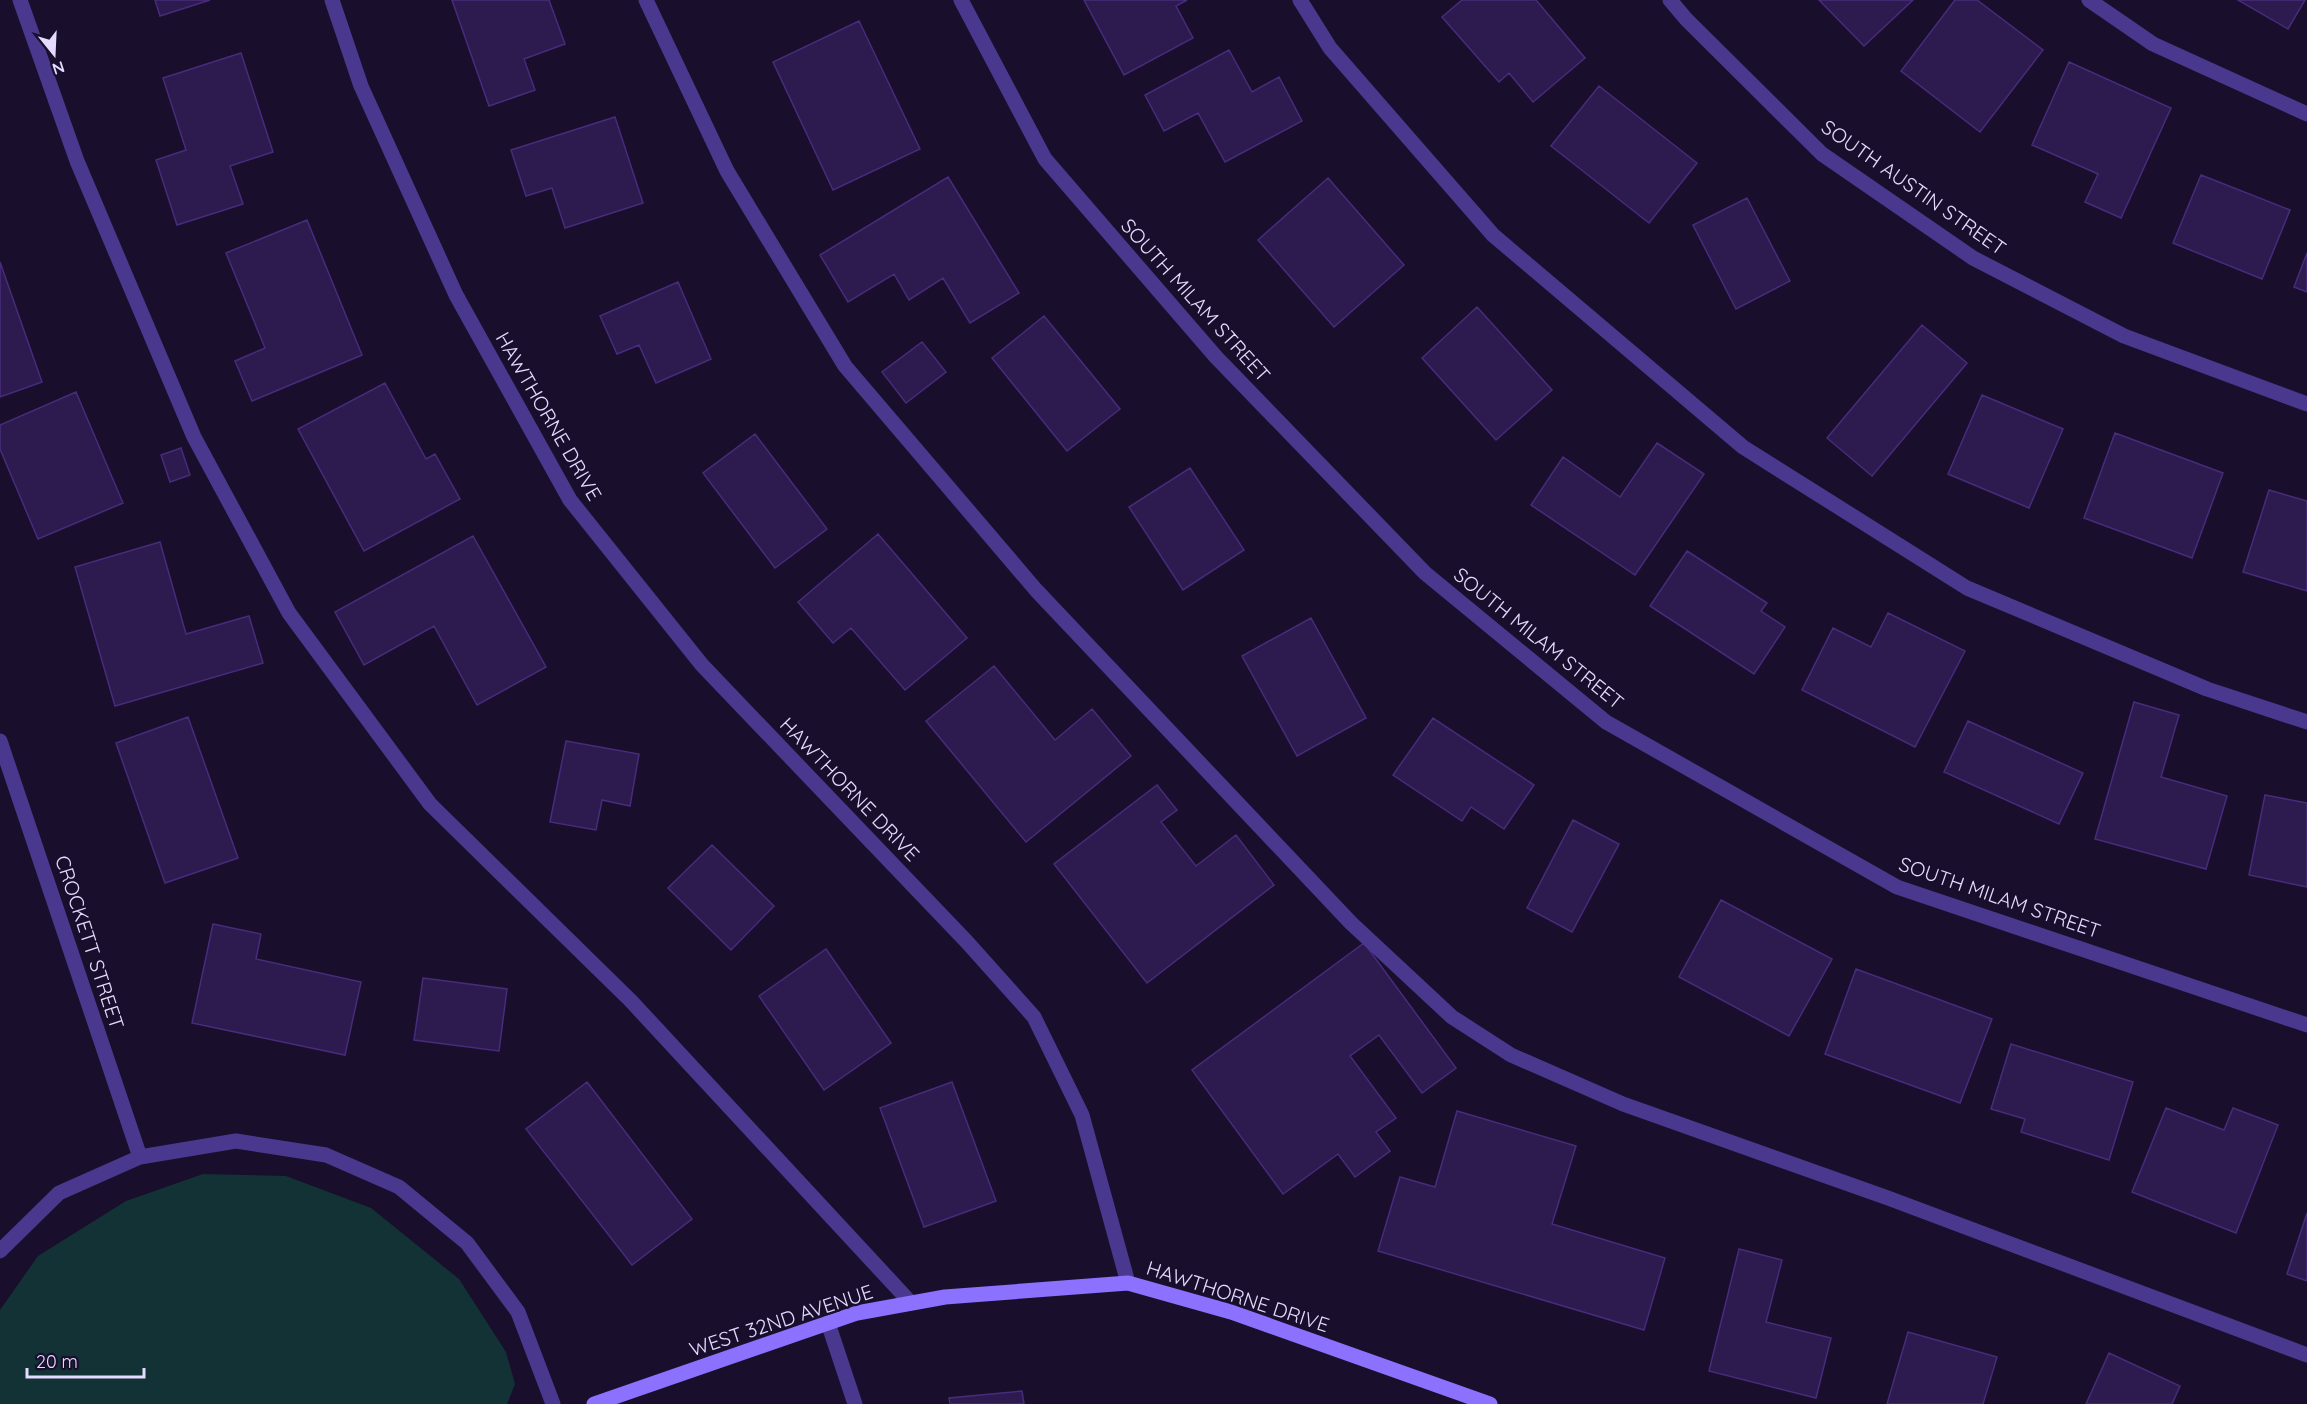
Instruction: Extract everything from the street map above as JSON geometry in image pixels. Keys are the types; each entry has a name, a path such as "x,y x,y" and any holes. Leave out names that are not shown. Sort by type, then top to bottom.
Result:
{"main road":[{"name":"WEST 32ND AVENUE","path":"594,1404 857,1313 979,1294 1128,1283"},
{"name":"HAWTHORNE DRIVE","path":"1128,1283 1231,1312 1490,1404"}],"street":[{"path":"20,0 77,161 194,437 289,613 430,804 631,1001 911,1303"},
{"name":"HAWTHORNE DRIVE","path":"332,0 361,86 456,295 570,500 702,665 967,942 1034,1017 1082,1115 1128,1283"},
{"path":"646,0 727,171 844,366 1036,590 1351,923 1452,1017 1511,1055 1623,1104 1888,1198 2307,1355"},
{"name":"SOUTH MILAM STREET","path":"960,0 1045,159 1215,357 1425,573 1606,722 1898,887 2307,1025"},
{"path":"1300,0 1330,48 1493,235 1743,447 1967,588 2207,689 2307,722"},
{"name":"SOUTH AUSTIN STREET","path":"1670,0 1686,20 1822,153 1972,258 2124,336 2307,404"},
{"path":"2089,0 2153,44 2307,114"},
{"name":"CROCKETT STREET","path":"0,741 140,1157"},
{"path":"0,1251 59,1193 140,1157 236,1141 327,1155 399,1187 467,1243 518,1312 552,1404"},
{"path":"828,1323 855,1404"}],"green space":[{"path":"203,1174 286,1176 371,1208 459,1279 506,1352 515,1384 507,1404 0,1404 0,1310 38,1256 126,1201"}],"building":[{"path":"155,0 210,0 160,16"},
{"path":"452,0 549,0 565,44 524,59 535,90 489,106"},
{"path":"1084,0 1187,0 1176,6 1193,38 1124,75"},
{"path":"1462,0 1536,0 1585,58 1533,102 1509,73 1499,82 1442,17"},
{"path":"1819,0 1913,0 1864,46"},
{"path":"1955,0 1977,0 2043,50 1980,132 1901,71"},
{"path":"2238,0 2305,0 2288,29"},
{"path":"859,21 920,149 833,190 773,62"},
{"path":"1229,50 1252,92 1279,77 1302,121 1225,162 1198,113 1164,131 1145,95"},
{"path":"241,53 273,152 230,166 243,204 177,225 156,160 186,150 163,78"},
{"path":"2069,62 2171,108 2121,218 2085,202 2098,174 2032,145"},
{"path":"1599,86 1697,163 1649,223 1551,146"},
{"path":"615,117 643,203 565,228 552,188 526,196 511,150"},
{"path":"2201,175 2290,210 2262,279 2173,243"},
{"path":"948,177 1019,293 970,323 943,278 909,300 894,274 848,302 820,255"},
{"path":"1328,178 1404,265 1334,327 1258,240"},
{"path":"1747,198 1790,281 1736,309 1693,225"},
{"path":"307,220 362,355 252,401 235,361 265,348 226,253"},
{"path":"2307,253 2307,292 2294,287"},
{"path":"0,262 42,382 0,397"},
{"path":"678,282 711,359 656,383 639,345 617,354 600,316"},
{"path":"1477,307 1552,390 1496,440 1422,358"},
{"path":"1044,316 1120,409 1067,451 992,358"},
{"path":"1922,325 1967,363 1872,476 1827,438"},
{"path":"922,342 946,372 906,403 882,372"},
{"path":"385,383 426,459 435,454 460,499 364,551 298,429"},
{"path":"76,392 123,503 38,539 0,449 0,425"},
{"path":"1982,395 2063,429 2029,508 1948,474"},
{"path":"2115,433 2223,473 2192,558 2084,518"},
{"path":"755,434 827,529 775,568 703,473"},
{"path":"1657,443 1704,474 1635,575 1531,505 1563,457 1620,497"},
{"path":"181,448 190,475 170,482 161,455"},
{"path":"1190,468 1244,550 1183,590 1129,507"},
{"path":"2269,490 2307,501 2307,591 2243,572"},
{"path":"878,534 967,638 905,690 851,628 833,643 798,602"},
{"path":"473,536 546,667 477,705 434,626 364,665 335,612"},
{"path":"160,542 186,634 249,616 263,663 115,706 75,567"},
{"path":"1687,551 1767,603 1761,611 1785,627 1754,674 1650,606"},
{"path":"1888,613 1965,651 1915,747 1802,690 1833,628 1871,647"},
{"path":"1311,618 1366,718 1297,756 1242,656"},
{"path":"994,666 1055,740 1092,709 1131,756 1026,842 926,721"},
{"path":"2134,702 2179,715 2161,777 2227,796 2206,869 2095,839"},
{"path":"188,717 238,858 165,883 116,743"},
{"path":"1433,718 1534,785 1504,829 1471,807 1462,821 1393,775"},
{"path":"1968,721 2083,773 2059,824 1944,772"},
{"path":"566,741 639,754 630,806 602,800 596,830 550,822"},
{"path":"1157,785 1177,810 1161,822 1196,866 1236,835 1274,885 1147,983 1054,864"},
{"path":"2265,795 2307,803 2307,887 2249,875"},
{"path":"1573,820 1619,844 1572,932 1527,908"},
{"path":"712,845 774,906 731,950 668,888"},
{"path":"1721,900 1832,959 1789,1036 1679,977"},
{"path":"213,924 261,934 256,959 361,982 345,1055 192,1023"},
{"path":"1364,943 1456,1068 1422,1093 1379,1035 1350,1056 1396,1118 1376,1132 1390,1151 1355,1177 1338,1154 1283,1194 1192,1070"},
{"path":"826,949 891,1043 824,1090 759,996"},
{"path":"1856,969 1992,1019 1960,1103 1825,1054"},
{"path":"423,978 507,989 499,1051 414,1040"},
{"path":"2011,1044 2133,1082 2109,1160 2021,1132 2025,1119 1991,1109"},
{"path":"587,1082 692,1219 632,1265 526,1129"},
{"path":"952,1082 996,1201 924,1227 880,1108"},
{"path":"2166,1108 2224,1130 2233,1108 2278,1125 2236,1233 2132,1192"},
{"path":"1457,1111 1576,1146 1552,1224 1665,1258 1644,1330 1378,1251 1400,1177 1435,1187"},
{"path":"2307,1213 2307,1281 2287,1274"},
{"path":"1739,1249 1782,1260 1766,1322 1831,1338 1816,1398 1709,1371"},
{"path":"1908,1332 1997,1357 1983,1404 1887,1404"},
{"path":"2109,1353 2180,1386 2172,1404 2086,1404"},
{"path":"1022,1391 1024,1404 950,1404 949,1398"}]}
